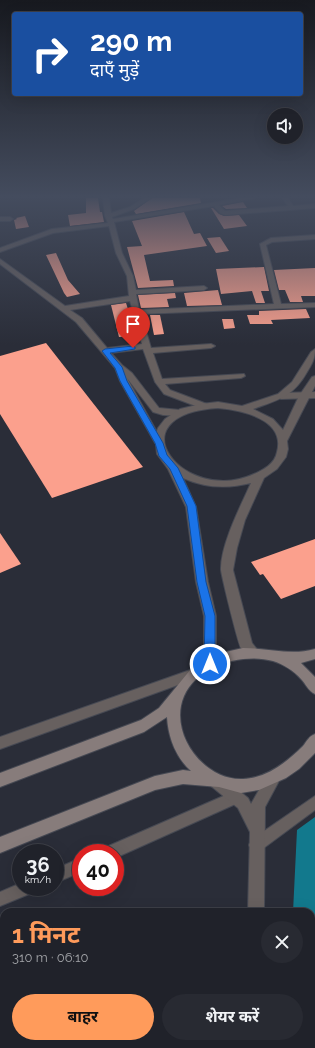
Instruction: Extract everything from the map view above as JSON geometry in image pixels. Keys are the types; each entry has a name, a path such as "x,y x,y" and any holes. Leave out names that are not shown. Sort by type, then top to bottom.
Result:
{"main road":[{"path":"1,779 130,731 159,716 196,673 220,657 254,653 302,658 315,654"},
{"path":"279,656 299,667 311,680 315,688"},
{"path":"178,693 173,710 173,721 180,746 191,764 216,781"},
{"path":"0,845 155,784 183,777 242,786 273,779 295,764 315,742"}],"street":[{"path":"117,247 130,276 136,312 159,382 167,392 204,406"},
{"path":"265,247 278,305"},
{"path":"0,261 79,320 119,367 129,375 156,410 180,413"},
{"path":"63,309 133,295 204,288"},
{"path":"136,312 278,305 315,305"},
{"path":"105,351 211,346"},
{"path":"281,396 296,384 315,352"},
{"path":"119,367 124,381 159,443 163,456 173,468 191,506 202,582 210,616 210,664"},
{"path":"159,382 241,376"},
{"path":"173,468 187,476 224,484 242,482 259,477 271,470 279,461 283,451 283,440 304,396 315,380"},
{"path":"245,408 281,396 315,395"},
{"path":"159,443 161,431 168,421 180,413 204,406 232,405 245,408 270,421 278,430 283,440"},
{"path":"254,653 246,644 227,570 231,548 240,520 259,477"},
{"path":"0,743 196,673"},
{"path":"256,908 256,829 258,806 273,779"},
{"path":"216,781 243,803 256,829"},
{"path":"124,847 235,797"},
{"path":"256,845 315,802"},
{"path":"0,899 12,894"}],"water":[{"path":"315,817 315,908 293,908 297,830"}],"building":[{"path":"127,247 201,247 144,255 150,281 173,280 174,286 138,288"},
{"path":"212,247 226,247 229,251 216,253"},
{"path":"56,253 68,280 80,294 67,297 64,293 46,255"},
{"path":"264,267 269,291 261,291 265,303 256,303 252,291 221,294 216,269"},
{"path":"315,268 315,296 301,296 303,302 290,302 285,290 279,290 274,270"},
{"path":"218,290 222,305 187,306 184,293"},
{"path":"175,293 176,298 167,299 169,307 141,308 138,295"},
{"path":"126,303 129,312 124,312 130,336 119,337 111,305"},
{"path":"306,309 310,318 271,320 273,324 250,324 247,315 259,315 259,311"},
{"path":"150,315 160,315 164,334 154,335"},
{"path":"222,319 233,319 235,328 224,329"},
{"path":"46,343 143,467 52,498 0,414 0,356"},
{"path":"0,533 21,564 0,573"},
{"path":"315,539 315,586 281,599 263,574 260,575 251,562"}],"route":[{"path":"133,348 105,351 119,367 124,381 159,443 163,456 173,468 191,506 202,582 210,616 210,664"}]}
